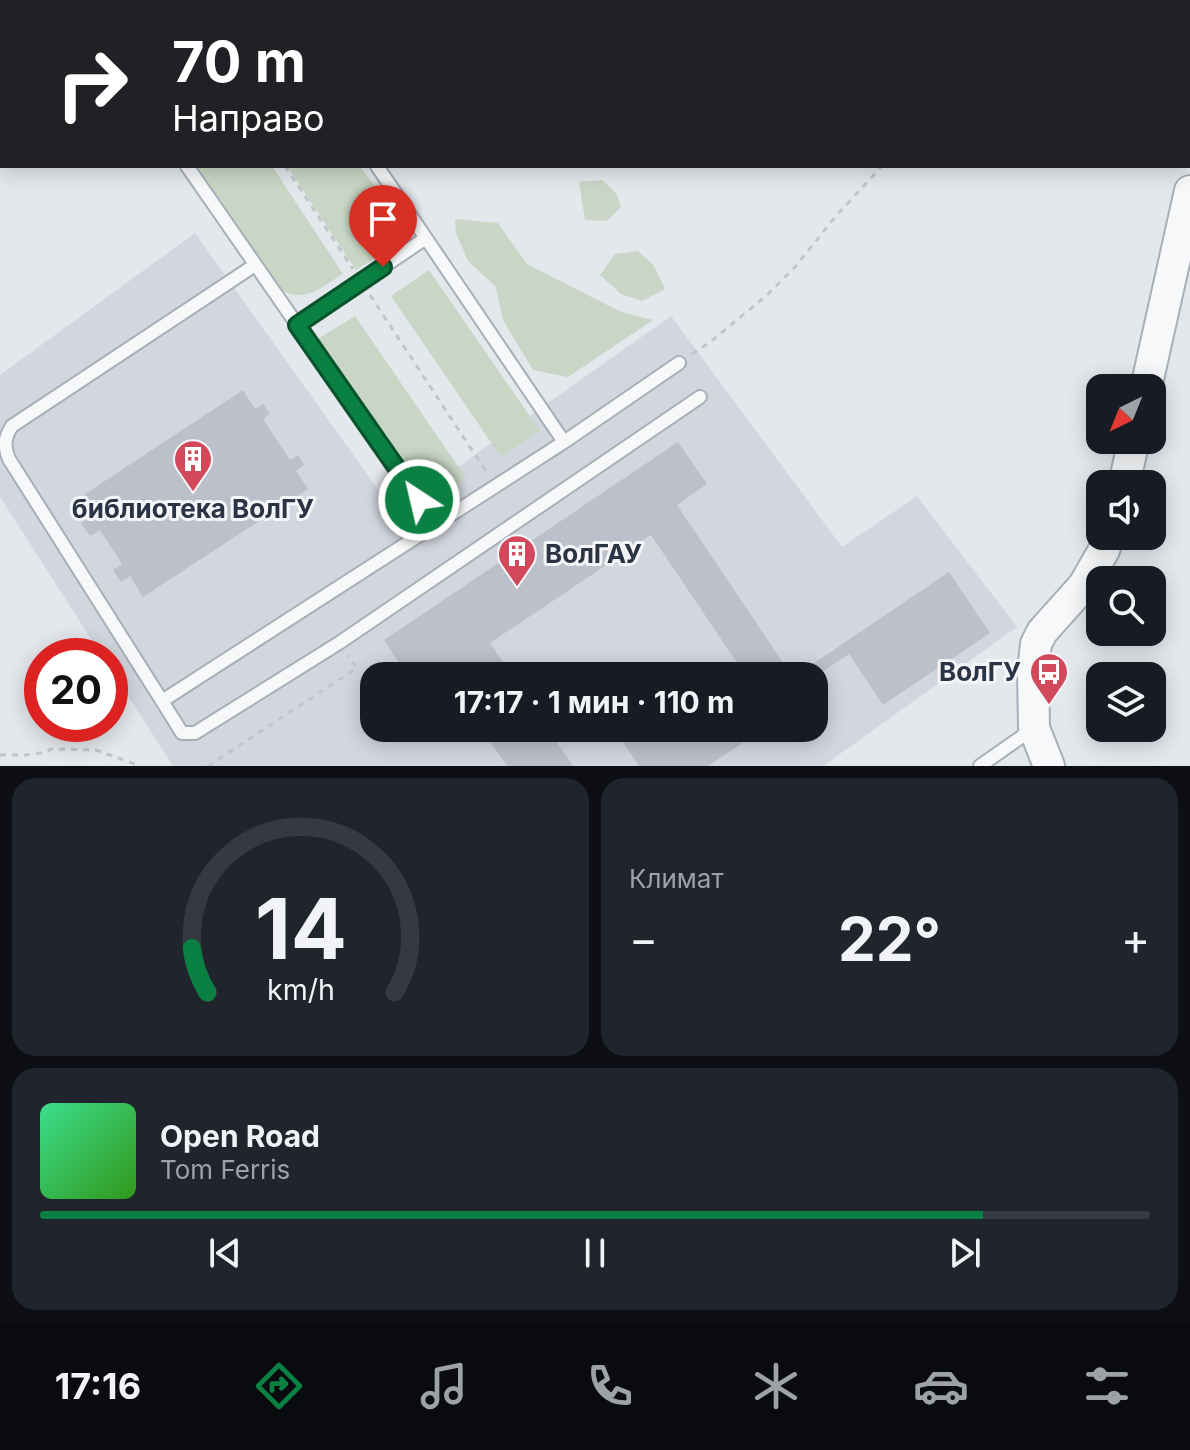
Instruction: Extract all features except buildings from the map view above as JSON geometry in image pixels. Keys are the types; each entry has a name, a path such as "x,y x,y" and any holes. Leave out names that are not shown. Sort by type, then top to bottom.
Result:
{"street":[{"path":"1149,374 1190,191"},
{"path":"1049,766 1034,728 1036,644 1042,632 1084,585 1104,550"}],"lane":[{"path":"188,168 436,525"},
{"path":"378,168 564,442"},
{"path":"297,325 426,238"},
{"path":"255,265 12,426 5,443 9,459 182,733 195,733 339,643 700,397"},
{"path":"162,701 564,442 679,363"},
{"path":"980,766 1034,728"}],"path":[{"path":"286,168 496,486"},
{"path":"679,363 709,343 766,296 880,168"},
{"path":"208,766 357,668 339,643"},
{"path":"0,755 25,755 52,749 96,750 140,766"}],"shaded area":[{"path":"195,233 394,512 671,316 842,547 917,496 1017,627 823,766 173,766 128,696 128,638 90,638 0,497 0,375"}],"green space":[{"path":"196,168 273,168 343,274 318,290 302,295 285,292 275,286"},
{"path":"288,168 361,168 383,197 393,220 391,243 356,270"},
{"path":"602,180 617,194 621,207 607,221 585,220 579,182"},
{"path":"455,219 498,223 527,264 621,312 653,320 568,377 533,370 503,320 496,287 468,261 456,233"},
{"path":"638,251 654,266 665,289 642,301 621,294 600,275 615,254"},
{"path":"429,270 540,431 501,457 391,296"},
{"path":"355,316 466,478 426,506 313,342"}],"place":[{"name":"библиотека ВолГУ","path":"193,493"},
{"name":"ВолГАУ","path":"517,588"},
{"name":"ВолГУ","path":"1049,706"}],"route":[{"path":"383,267 297,325 419,500"}]}
